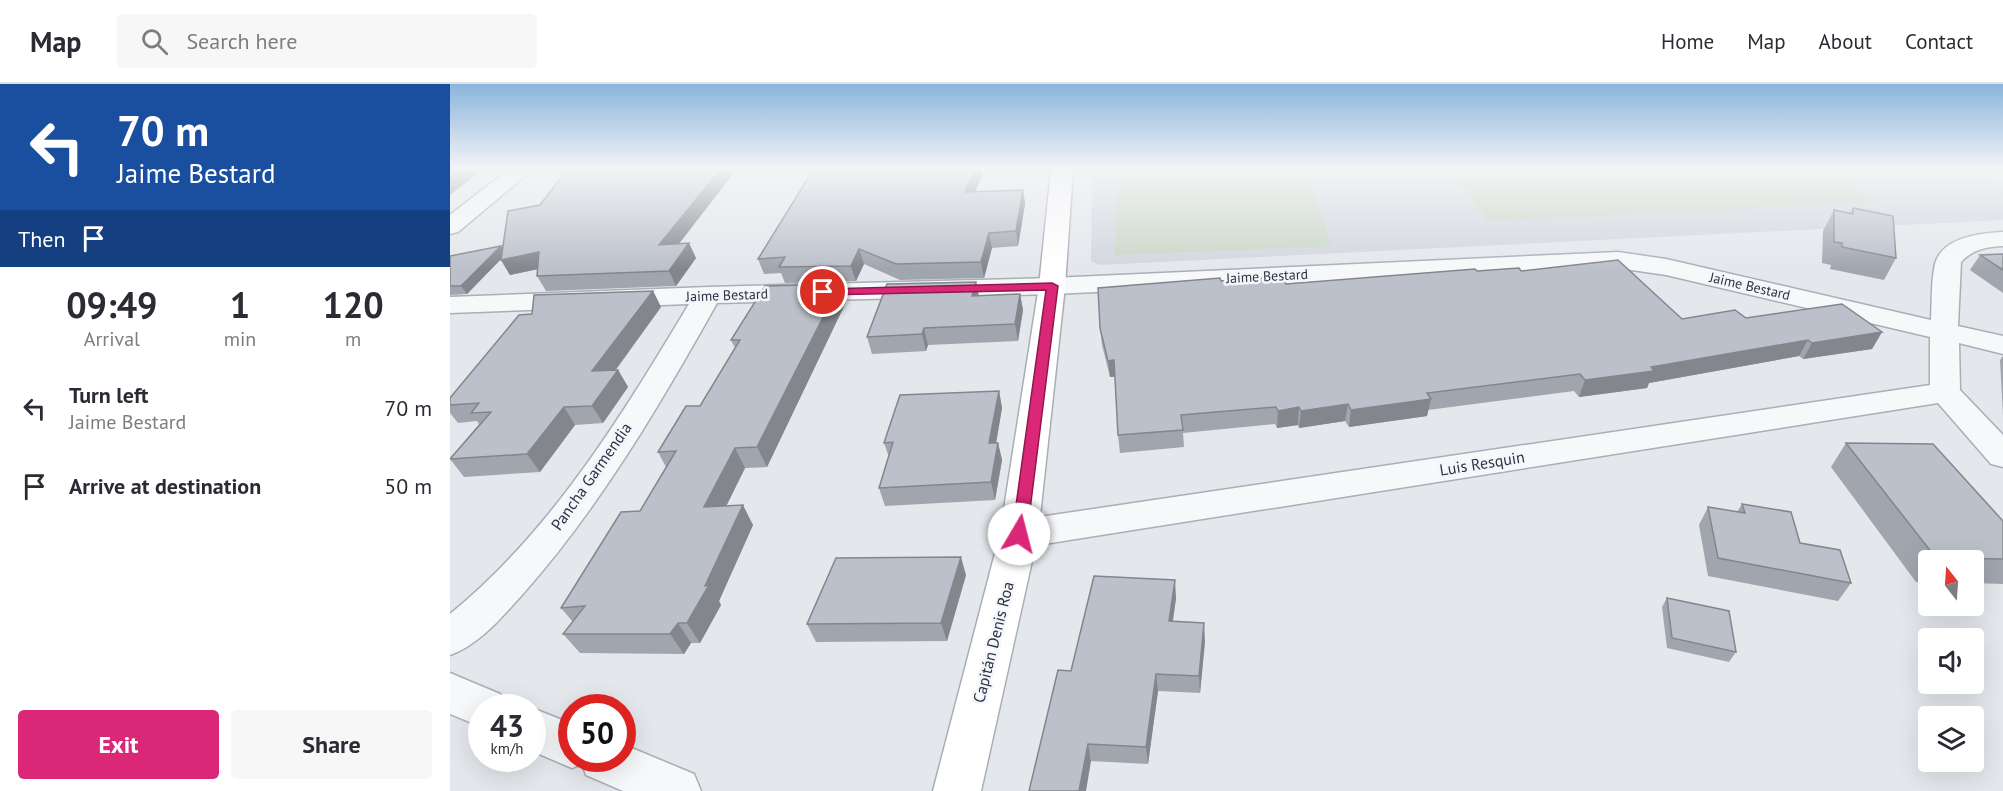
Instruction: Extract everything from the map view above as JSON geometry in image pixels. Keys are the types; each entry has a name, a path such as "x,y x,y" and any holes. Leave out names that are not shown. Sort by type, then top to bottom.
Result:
{"main road":[{"name":"Capitán Denis Roa","path":"957,791 1019,534 1052,286 1059,203"}],"street":[{"path":"450,227 480,203"},
{"path":"2003,239 1970,244 1952,255 1948,262 1944,331 1945,392 2003,456"},
{"name":"Jaime Bestard","path":"450,305 708,295 1052,286 1618,260 1666,267 2003,345"},
{"name":"Pancha Garmendia","path":"450,638 498,595 581,496 672,357 708,295"},
{"name":"Luis Resquin","path":"1019,534 1945,392"},
{"path":"450,693 468,701"},
{"path":"633,772 677,791"}],"shaded area":[{"path":"1092,203 1474,203 1487,221 1837,203 2003,203 2003,220 1099,265 1091,261"}],"green space":[{"path":"1117,203 1317,203 1332,246 1115,255"},
{"path":"1474,203 1858,203 1487,221"}],"building":[{"path":"542,203 693,203 659,245 689,243 669,271 537,276 539,252 501,260 508,211"},
{"path":"793,203 1021,203 1016,231 989,233 981,262 896,264 859,249 851,266 779,267 785,257 758,259"},
{"path":"1853,208 1893,216 1896,258 1842,247 1842,243 1834,242 1834,210 1853,214"},
{"path":"501,246 461,286 450,286 450,256"},
{"path":"2003,254 2003,270 1980,255"},
{"path":"1618,260 1682,319 1735,310 1746,318 1842,304 1882,332 1812,343 1808,340 1651,367 1654,371 1585,380 1580,374 1427,393 1431,399 1351,410 1348,404 1301,411 1299,407 1278,411 1276,407 1181,415 1183,430 1118,435 1114,360 1108,361 1100,328 1098,288 1220,278 1221,281 1283,276 1286,284 1475,269 1477,271 1519,268 1521,271"},
{"path":"976,282 972,296 1020,294 1015,324 924,328 922,334 867,337 887,284"},
{"path":"840,284 757,447 735,448 704,507 743,505 705,586 709,585 687,623 678,623 670,634 563,634 585,606 561,608 621,512 640,511 676,451 658,452 686,406 700,406 740,340 731,340 765,286"},
{"path":"653,291 592,371 618,370 592,406 564,407 527,454 450,459 491,412 471,413 479,403 450,405 450,398 519,315 532,314 534,295"},
{"path":"999,391 989,443 998,443 991,482 879,488 893,442 884,443 900,395"},
{"path":"1846,443 1933,444 2003,521 2003,559 1984,559 1984,550 1930,550"},
{"path":"1742,504 1791,512 1800,543 1840,550 1851,583 1718,558 1708,507 1745,513"},
{"path":"961,557 941,623 807,624 836,558"},
{"path":"1094,576 1175,580 1169,621 1204,623 1199,676 1156,674 1146,747 1088,744 1079,791 1029,791 1058,670 1071,671"},
{"path":"1667,598 1729,611 1736,652 1672,638"}],"route":[{"path":"823,292 1052,286 1019,534"}]}
